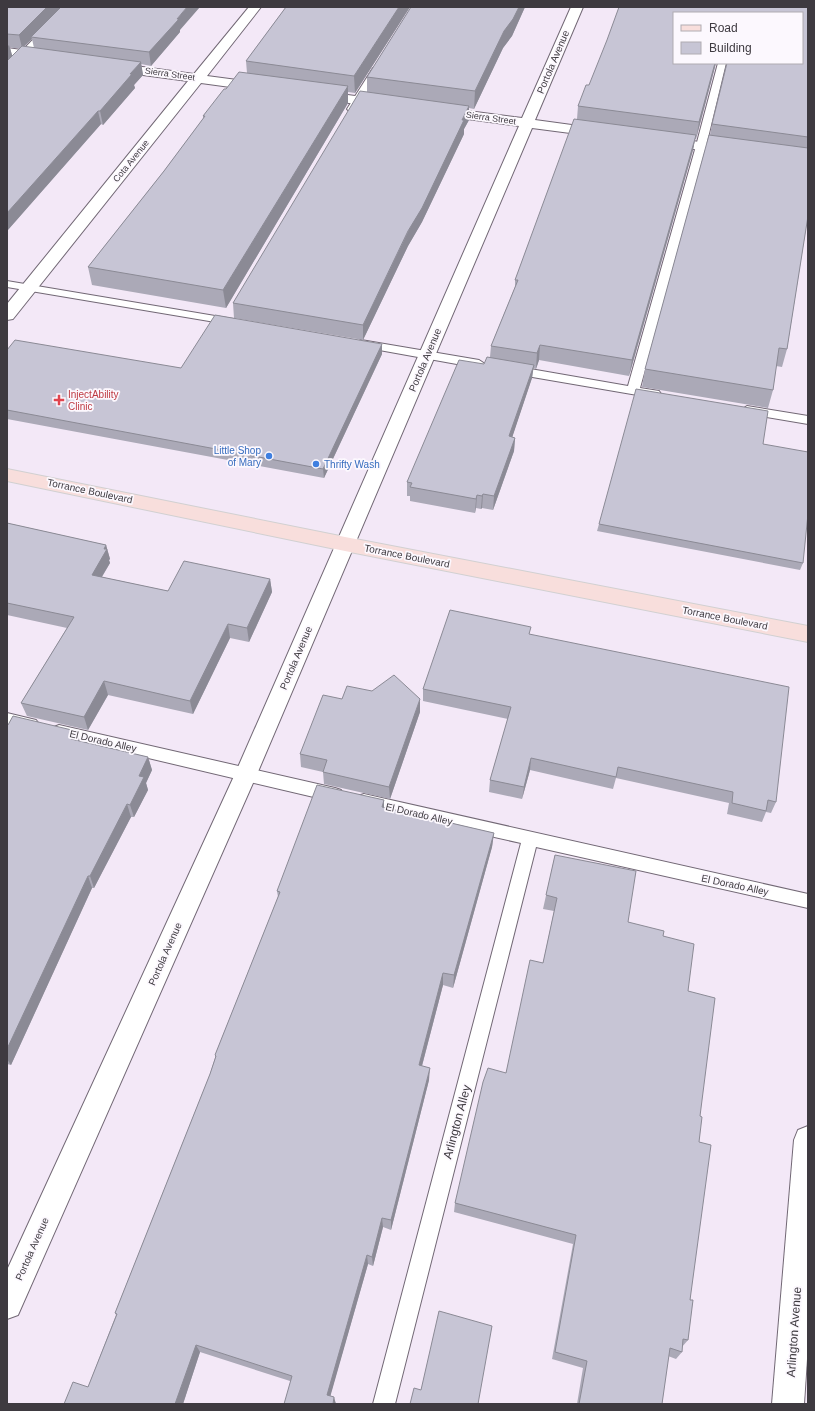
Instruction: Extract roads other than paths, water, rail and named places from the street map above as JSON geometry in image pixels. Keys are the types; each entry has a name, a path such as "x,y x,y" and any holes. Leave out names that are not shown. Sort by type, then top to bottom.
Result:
{"main road":[{"name":"Torrance Boulevard","path":"7,475 345,544 808,634"}],"street":[{"name":"Cota Avenue","path":"7,315 255,7"},
{"name":"Portola Avenue","path":"7,1304 246,774 577,7"},
{"path":"7,52 55,59"},
{"name":"Sierra Street","path":"102,65 273,89"},
{"path":"304,93 396,105"},
{"name":"Sierra Street","path":"426,110 614,135"},
{"path":"653,140 747,152"},
{"name":"Arlington Avenue","path":"788,1404 808,1140"}],"lane":[{"path":"7,70 70,7"},
{"path":"347,118 382,60"},
{"path":"633,390 701,146 722,64"},
{"path":"7,284 227,317 248,325"},
{"path":"349,342 489,366"},
{"path":"504,368 664,395"},
{"path":"738,408 808,420"},
{"name":"El Dorado Alley","path":"7,718 530,840 808,901"},
{"name":"Arlington Alley","path":"384,1404 530,840"}],"place":[{"name":"InjectAbility Clinic","path":"59,400"},
{"name":"Little Shop of Mary","path":"269,456"},
{"name":"Thrifty Wash","path":"316,464"}]}
